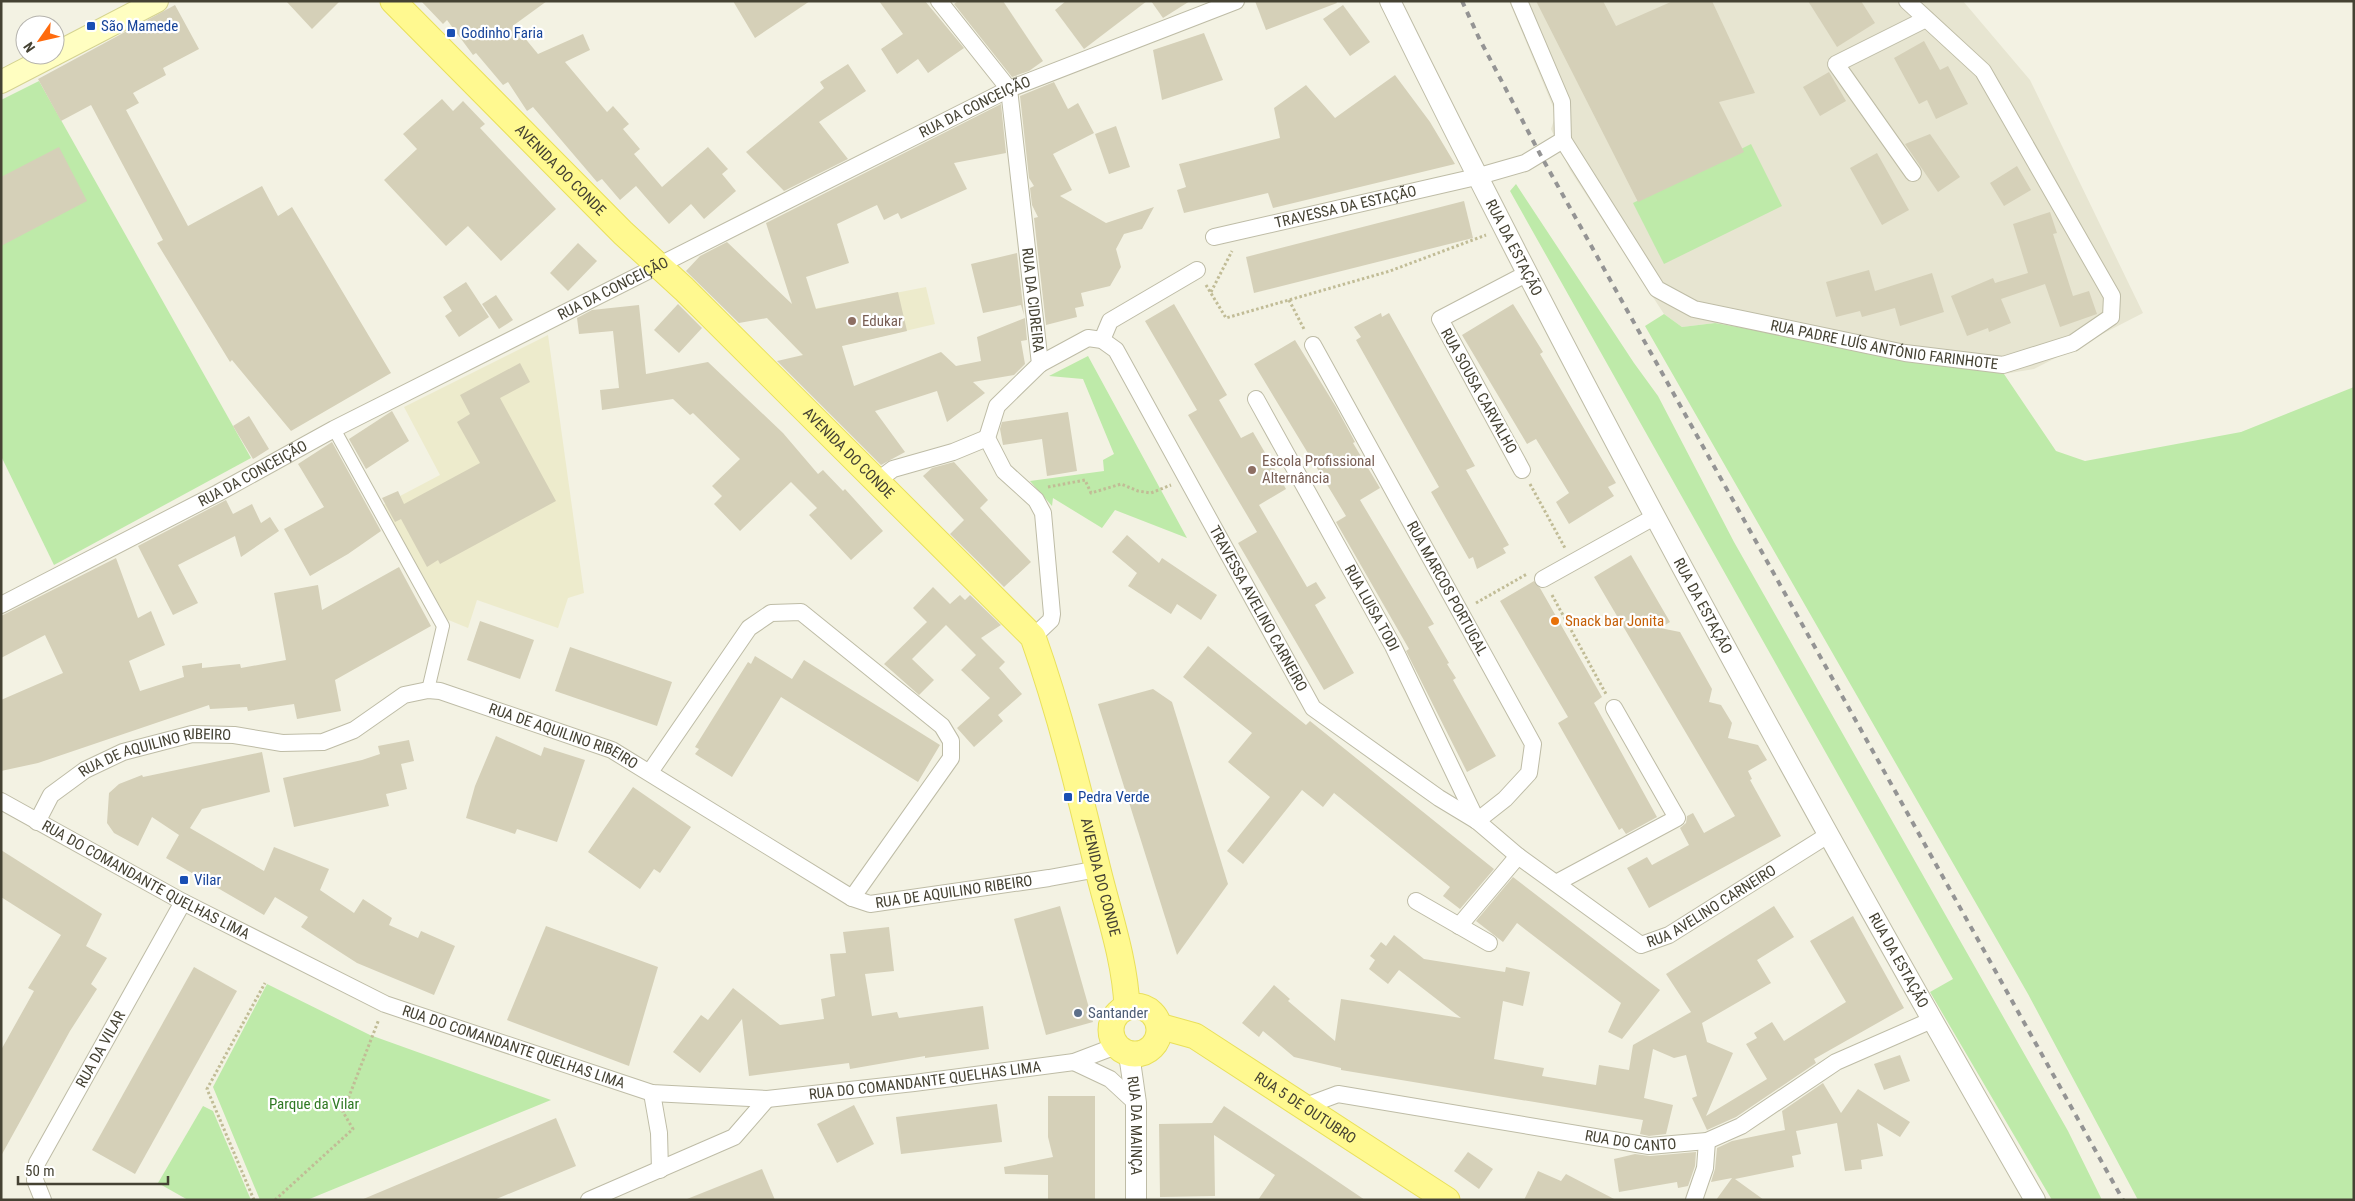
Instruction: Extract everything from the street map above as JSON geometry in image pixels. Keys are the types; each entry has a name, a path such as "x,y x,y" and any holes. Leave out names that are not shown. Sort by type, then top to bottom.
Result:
{"main road":[{"path":"65,49 157,1"},
{"name":"AVENIDA DO CONDE","path":"393,1 623,233 659,265 1033,636 1053,691 1126,980 1127,1007"},
{"path":"1,82 34,65"},
{"path":"1127,1007 1143,1007 1150,1012 1158,1026 1159,1034 1151,1048 1144,1052 1123,1050 1112,1039 1111,1024 1119,1011 1127,1007"},
{"name":"RUA 5 DE OUTUBRO","path":"1158,1026 1195,1036 1447,1200"}],"street":[{"path":"939,1 1009,89"},
{"name":"RUA DA CONCEIÇÃO","path":"1,605 209,498 334,429 1009,89 1236,1"},
{"name":"RUA DA ESTAÇÃO","path":"1390,1 1476,177 1526,274 1656,516 1828,835 2035,1200"},
{"path":"1519,1 1562,102 1563,140"},
{"name":"RUA PADRE LUÍS ANTÓNIO FARINHOTE","path":"1563,140 1657,289 1694,309 1905,353 2002,365 2072,343 2111,317 2112,296 1984,71 1907,1"},
{"path":"1913,173 1836,64 1926,19"},
{"name":"RUA DA CIDREIRA","path":"987,438 997,406 1040,364 1009,89"},
{"name":"TRAVESSA DA ESTAÇÃO","path":"1214,237 1476,177 1525,163 1563,140"},
{"path":"1040,364 1088,338 1102,340 1110,321 1197,270"},
{"name":"RUA SOUSA CARVALHO","path":"1522,470 1440,319 1526,274"},
{"name":"TRAVESSA AVELINO CARNEIRO","path":"1102,340 1116,350 1313,708 1439,798 1477,821"},
{"name":"RUA MARCOS PORTUGAL","path":"1313,345 1533,744 1529,773 1505,799 1477,821"},
{"name":"RUA LUISA TODI","path":"1256,399 1393,646 1477,821"},
{"path":"334,429 443,626 428,690"},
{"path":"877,481 893,468 953,452 987,438 1004,471 1036,500 1043,513 1052,614 1051,620 1033,636"},
{"path":"1543,579 1656,516"},
{"path":"650,772 749,628 771,613 801,612 942,726 951,742 951,758 852,898"},
{"name":"RUA DE AQUILINO RIBEIRO","path":"37,822 51,795 85,770 124,752 192,734 234,735 282,743 323,742 354,730 404,695 428,690 440,691 612,750 852,898 870,904 1098,869"},
{"path":"1556,883 1677,818 1614,708"},
{"name":"RUA DO COMANDANTE QUELHAS LIMA","path":"1,802 183,902 385,1004 652,1093 767,1099 914,1083 1074,1062 1123,1050"},
{"name":"RUA AVELINO CARNEIRO","path":"1477,821 1518,856 1641,945 1669,935 1828,835"},
{"path":"1459,926 1518,856"},
{"path":"1416,901 1489,944"},
{"name":"RUA DA VILAR","path":"43,1200 36,1180 37,1163 183,902"},
{"name":"RUA DO CANTO","path":"1303,1108 1338,1094 1649,1146 1707,1141 1741,1126 1836,1062 1932,1020"},
{"name":"RUA DA MAINÇA","path":"1123,1050 1136,1103 1136,1200"},
{"path":"1074,1062 1110,1079 1136,1103"},
{"path":"652,1093 659,1133 660,1170"},
{"path":"589,1200 734,1137 767,1099"},
{"path":"1694,1200 1705,1168 1707,1141"}],"path":[{"path":"1197,270 1226,318 1390,271 1503,228"},
{"path":"1210,293 1231,254 1238,231"},
{"path":"1289,300 1313,345"},
{"path":"1522,470 1573,563"},
{"path":"1036,500 1046,487 1085,480 1091,493 1121,484 1138,491 1151,493 1162,490 1187,476"},
{"path":"1459,612 1537,569 1614,708"},
{"path":"254,1200 207,1088 265,982"},
{"path":"275,1200 353,1129 343,1112 385,1004"}],"shaded area":[{"path":"1509,1 1963,1 2030,80 2143,313 2034,369 2004,374 1715,323 1682,327 1664,314 1570,170 1551,129 1556,114"},
{"name":"Edukar","path":"926,287 935,324 803,355 767,318"},
{"path":"548,335 584,593 568,598 558,628 477,600 468,628 446,619 381,506 440,475 404,407"}],"green space":[{"path":"39,81 251,458 54,565 1,456 1,100"},
{"path":"1751,144 1782,206 1664,264 1633,203"},
{"path":"1516,184 1634,363 1658,396 1734,542 2068,1131 2102,1200 2052,1200 1930,992 1953,979 1510,191"},
{"path":"1664,314 1682,327 1715,323 2004,374 2056,451 2085,461 2241,432 2354,387 2354,1200 2138,1200 2028,994 1645,326"},
{"path":"1088,356 1187,538 1115,510 1102,528 1053,498 1052,506 1030,481 1104,471 1103,460 1114,454 1083,379 1049,376"},
{"name":"Parque da Vilar","path":"267,984 370,1035 551,1100 307,1200 260,1200 213,1087"},
{"path":"203,1106 213,1111 251,1200 188,1200 158,1183"}],"building":[{"path":"286,1 340,1 312,29"},
{"path":"421,1 547,1 514,25 538,54 583,34 590,50 565,62 607,112 613,106 629,124 623,129 640,149 634,154 662,187 708,147 728,169 722,174 736,191 704,219 691,204 669,224 636,186 620,200 602,179 597,182 533,107 527,111 508,82 503,85 476,53 473,55 447,20 443,24"},
{"path":"733,1 810,1 755,38"},
{"path":"879,1 925,1 964,48 928,73 918,59 897,74 881,49 903,34"},
{"path":"958,1 1003,1 1043,61 1029,71 1012,77 954,4"},
{"path":"1066,1 1147,1 1084,49 1055,10"},
{"path":"1151,1 1190,1 1163,18"},
{"path":"1255,1 1336,1 1337,3 1266,30"},
{"path":"1536,1 1603,1 1616,26 1673,1 1712,1 1755,93 1719,102 1744,152 1638,202"},
{"path":"1808,1 1861,1 1875,23 1837,47"},
{"path":"175,5 199,49 163,68 166,75 133,93 139,103 126,110 188,226 262,186 278,216 292,207 391,373 291,431 232,360 230,362 157,243 163,240 91,105 61,121 38,79"},
{"path":"1343,5 1370,42 1350,56 1323,19"},
{"path":"1204,33 1223,80 1162,100 1153,50"},
{"path":"1924,41 1940,70 1948,66 1968,104 1936,119 1927,100 1919,104 1894,58"},
{"path":"848,64 866,91 819,122 848,159 784,191 746,152 824,88 820,82"},
{"path":"1829,72 1846,101 1820,116 1803,87"},
{"path":"1395,75 1430,122 1455,164 1273,208 1268,193 1184,213 1177,190 1186,187 1179,164 1280,138 1274,108 1306,85 1335,118"},
{"path":"1054,82 1068,109 1078,103 1094,133 1053,154 1072,190 1060,196 1106,223 1154,207 1142,229 1124,234 1116,249 1121,267 1110,286 1081,293 1084,306 1075,308 1077,317 1046,325 1034,218 1038,217 1032,205 1030,188 1034,186 1029,178 1020,96"},
{"path":"442,99 453,111 463,101 485,124 480,128 556,209 501,261 468,226 446,246 384,180 417,149 403,134"},
{"path":"1001,104 1006,153 954,163 967,189 901,219 898,213 884,220 877,205 837,224 849,263 806,277 816,309 898,292 907,331 842,346 854,386 941,352 956,366 981,361 977,337 1025,318 1027,340 1021,341 1025,364 1014,375 973,382 985,393 947,422 937,391 875,411 905,452 881,465 777,361 803,355 767,318 739,323 686,271 700,256 727,242 792,304 766,223"},
{"path":"1116,126 1130,167 1109,174 1095,134"},
{"path":"1930,134 1960,177 1938,192 1905,144"},
{"path":"59,147 87,201 1,246 1,177"},
{"path":"1877,153 1909,210 1882,225 1850,168"},
{"path":"2017,166 2031,190 2004,206 1990,183"},
{"path":"1464,201 1473,238 1254,293 1246,257"},
{"path":"2050,212 2057,233 2053,234 2073,296 2089,291 2097,314 2060,327 2045,284 2001,299 2011,323 1989,332 1988,328 1967,336 1951,296 1993,278 1995,283 2028,273 2013,224"},
{"path":"578,243 597,261 568,291 550,273"},
{"path":"1017,253 1024,315 1021,305 983,313 971,264"},
{"path":"1869,270 1875,291 1932,273 1944,312 1900,326 1895,308 1862,317 1860,311 1836,317 1826,282"},
{"path":"466,282 489,317 459,337 445,316 452,311 443,297"},
{"path":"496,295 513,320 499,329 482,304"},
{"path":"678,304 702,328 679,353 654,330"},
{"path":"1174,304 1227,395 1219,400 1241,438 1253,432 1286,489 1259,505 1307,587 1316,582 1326,598 1315,605 1354,673 1324,690 1238,543 1257,532 1188,415 1197,410 1145,321"},
{"path":"1513,304 1543,352 1540,354 1616,483 1608,487 1614,496 1569,524 1556,502 1569,493 1536,439 1527,444 1462,335"},
{"path":"639,305 646,374 708,362 783,433 818,474 823,470 843,491 845,489 883,531 851,560 809,515 817,508 791,482 740,531 714,504 722,496 712,486 740,459 693,413 690,415 673,399 602,410 600,390 619,388 613,331 579,334 577,318 592,310"},
{"path":"1381,313 1382,317 1389,313 1475,466 1466,470 1509,545 1503,548 1506,553 1477,569 1473,557 1469,559 1431,492 1439,487 1356,340 1361,337 1354,327"},
{"path":"1295,340 1336,407 1355,442 1353,443 1380,488 1360,500 1434,624 1428,627 1449,663 1447,664 1456,678 1453,680 1496,756 1467,772 1406,651 1409,649 1336,522 1346,516 1254,364"},
{"path":"520,363 530,382 500,398 556,501 440,564 438,560 427,567 401,519 395,522 382,498 398,491 404,504 480,463 457,422 470,414 460,395"},
{"path":"392,411 409,441 366,469 349,439"},
{"path":"1068,412 1077,471 1047,476 1042,439 1003,445 1000,429 1002,422"},
{"path":"249,416 269,449 253,459 233,426"},
{"path":"332,442 381,531 348,554 310,576 284,529 324,507 298,464"},
{"path":"954,462 988,500 980,508 1031,562 1004,587 950,534 964,520 923,476 932,468"},
{"path":"226,500 233,514 252,504 261,523 270,517 279,531 241,557 235,536 178,565 198,603 173,615 138,546"},
{"path":"1127,535 1159,563 1162,558 1217,595 1201,620 1177,604 1171,614 1128,586 1137,573 1112,552"},
{"path":"1631,555 1670,622 1660,628 1680,632 1712,689 1709,702 1721,705 1732,723 1728,738 1758,745 1767,760 1748,771 1752,779 1750,780 1781,836 1649,908 1627,868 1647,857 1652,865 1689,845 1680,828 1686,823 1687,816 1693,813 1704,833 1735,816 1594,577"},
{"path":"116,558 138,618 151,611 165,645 129,661 140,691 184,677 182,666 202,663 202,668 240,664 241,668 286,660 274,593 318,585 322,610 399,567 431,626 335,680 341,711 297,719 294,704 248,711 247,707 210,709 209,705 38,763 1,771 1,700 63,673 45,635 1,658 1,616"},
{"path":"1534,581 1540,588 1602,697 1594,703 1657,817 1626,834 1622,828 1619,830 1558,723 1568,717 1500,601"},
{"path":"933,587 950,604 960,595 965,600 970,595 1001,625 981,638 1005,662 999,668 1022,694 998,715 1003,721 974,747 957,728 990,698 961,670 976,655 946,625 912,659 934,680 919,695 884,664 927,622 913,608"},
{"path":"480,621 534,640 520,679 467,660"},
{"path":"1208,646 1306,725 1310,721 1494,869 1460,909 1443,896 1450,887 1334,793 1323,807 1302,790 1243,864 1227,851 1270,797 1228,762 1252,733 1183,677"},
{"path":"570,647 672,682 657,726 555,691"},
{"path":"755,656 792,679 804,660 940,745 918,782 781,697 732,777 695,754 699,749 695,747 748,662 751,664"},
{"path":"1153,689 1172,702 1228,884 1177,955 1098,704"},
{"path":"496,736 541,756 544,747 585,760 557,842 517,829 515,834 466,818 475,786"},
{"path":"409,740 414,761 401,764 407,789 386,794 389,806 294,827 283,778 362,760 380,754 378,746"},
{"path":"262,752 270,792 202,809 190,828 264,871 274,847 329,869 320,890 354,913 363,899 392,918 389,925 418,938 421,931 455,946 434,995 357,963 301,927 308,917 275,897 264,915 166,858 179,835 152,817 138,846 114,833 107,823 109,793 119,784 142,775 143,777"},
{"path":"633,787 691,827 660,873 654,869 640,889 588,852"},
{"path":"1,850 102,914 86,946 107,958 91,984 97,989 70,1031 1,1156 1,1050 34,991 28,988 61,935 1,897"},
{"path":"1513,877 1660,990 1622,1039 1608,1032 1621,1003 1517,923 1503,942 1476,921"},
{"path":"1060,906 1093,1022 1046,1035 1014,919"},
{"path":"1774,906 1794,937 1757,960 1771,983 1702,1023 1707,1042 1733,1053 1706,1116 1767,1079 1746,1044 1757,1038 1754,1033 1772,1022 1784,1041 1846,1002 1810,941 1853,916 1904,1008 1814,1059 1816,1063 1736,1117 1707,1130 1692,1098 1697,1096 1686,1055 1674,1058 1653,1049 1644,1098 1673,1105 1666,1134 1649,1136 1640,1134 1643,1120 1341,1070 1341,1068 1294,1057 1263,1031 1259,1037 1242,1023 1274,985 1290,999 1288,1001 1335,1041 1341,999 1461,1018 1399,970 1388,984 1369,969 1375,960 1370,956 1381,942 1386,946 1394,935 1424,959 1505,972 1506,967 1530,972 1523,1006 1503,1001 1494,1059 1544,1068 1542,1076 1596,1085 1599,1065 1629,1070 1633,1045 1691,1012 1666,974"},
{"path":"546,926 658,967 629,1066 507,1020"},
{"path":"889,927 894,971 865,974 872,1016 897,1012 899,1018 983,1006 989,1049 925,1058 925,1056 850,1069 849,1063 749,1076 742,1019 700,1073 673,1052 701,1015 708,1020 733,988 780,1025 824,1019 821,999 835,996 830,954 846,953 843,932"},
{"path":"194,967 237,991 135,1174 92,1150"},
{"path":"1900,1055 1910,1081 1884,1090 1874,1064"},
{"path":"1823,1083 1841,1113 1858,1089 1910,1122 1900,1137 1877,1123 1883,1156 1861,1160 1862,1169 1845,1171 1837,1123 1796,1131 1801,1154 1792,1156 1794,1167 1735,1179 1764,1200 1716,1200 1732,1178 1711,1182 1715,1169 1717,1148 1732,1141 1785,1130 1782,1111"},
{"path":"1048,1096 1095,1096 1095,1200 1048,1200 1048,1175 1005,1174 1004,1167 1053,1157 1048,1137"},
{"path":"997,1104 1002,1142 901,1154 896,1117"},
{"path":"854,1105 874,1144 837,1163 817,1124"},
{"path":"1224,1106 1365,1200 1258,1200 1275,1175 1214,1135 1215,1196 1160,1197 1159,1124 1212,1123"},
{"path":"556,1118 576,1166 494,1200 361,1200"},
{"path":"1468,1152 1493,1169 1479,1189 1454,1171"},
{"path":"1696,1152 1695,1166 1688,1186 1678,1188 1677,1182 1619,1192 1614,1159 1635,1154 1650,1156"},
{"path":"762,1169 775,1200 687,1200 687,1199"},
{"path":"1538,1171 1561,1181 1566,1174 1616,1200 1524,1200"}],"railway":[{"path":"1462,1 1479,38 1540,154 2123,1200"}],"place":[{"name":"São Mamede","path":"91,26"},
{"name":"Godinho Faria","path":"451,33"},
{"name":"Edukar","path":"852,321"},
{"name":"Escola Profissional Alternância","path":"1252,470"},
{"name":"Snack bar Jonita","path":"1555,621"},
{"name":"Pedra Verde","path":"1068,797"},
{"name":"Vilar","path":"184,880"},
{"name":"Santander","path":"1078,1013"}]}
